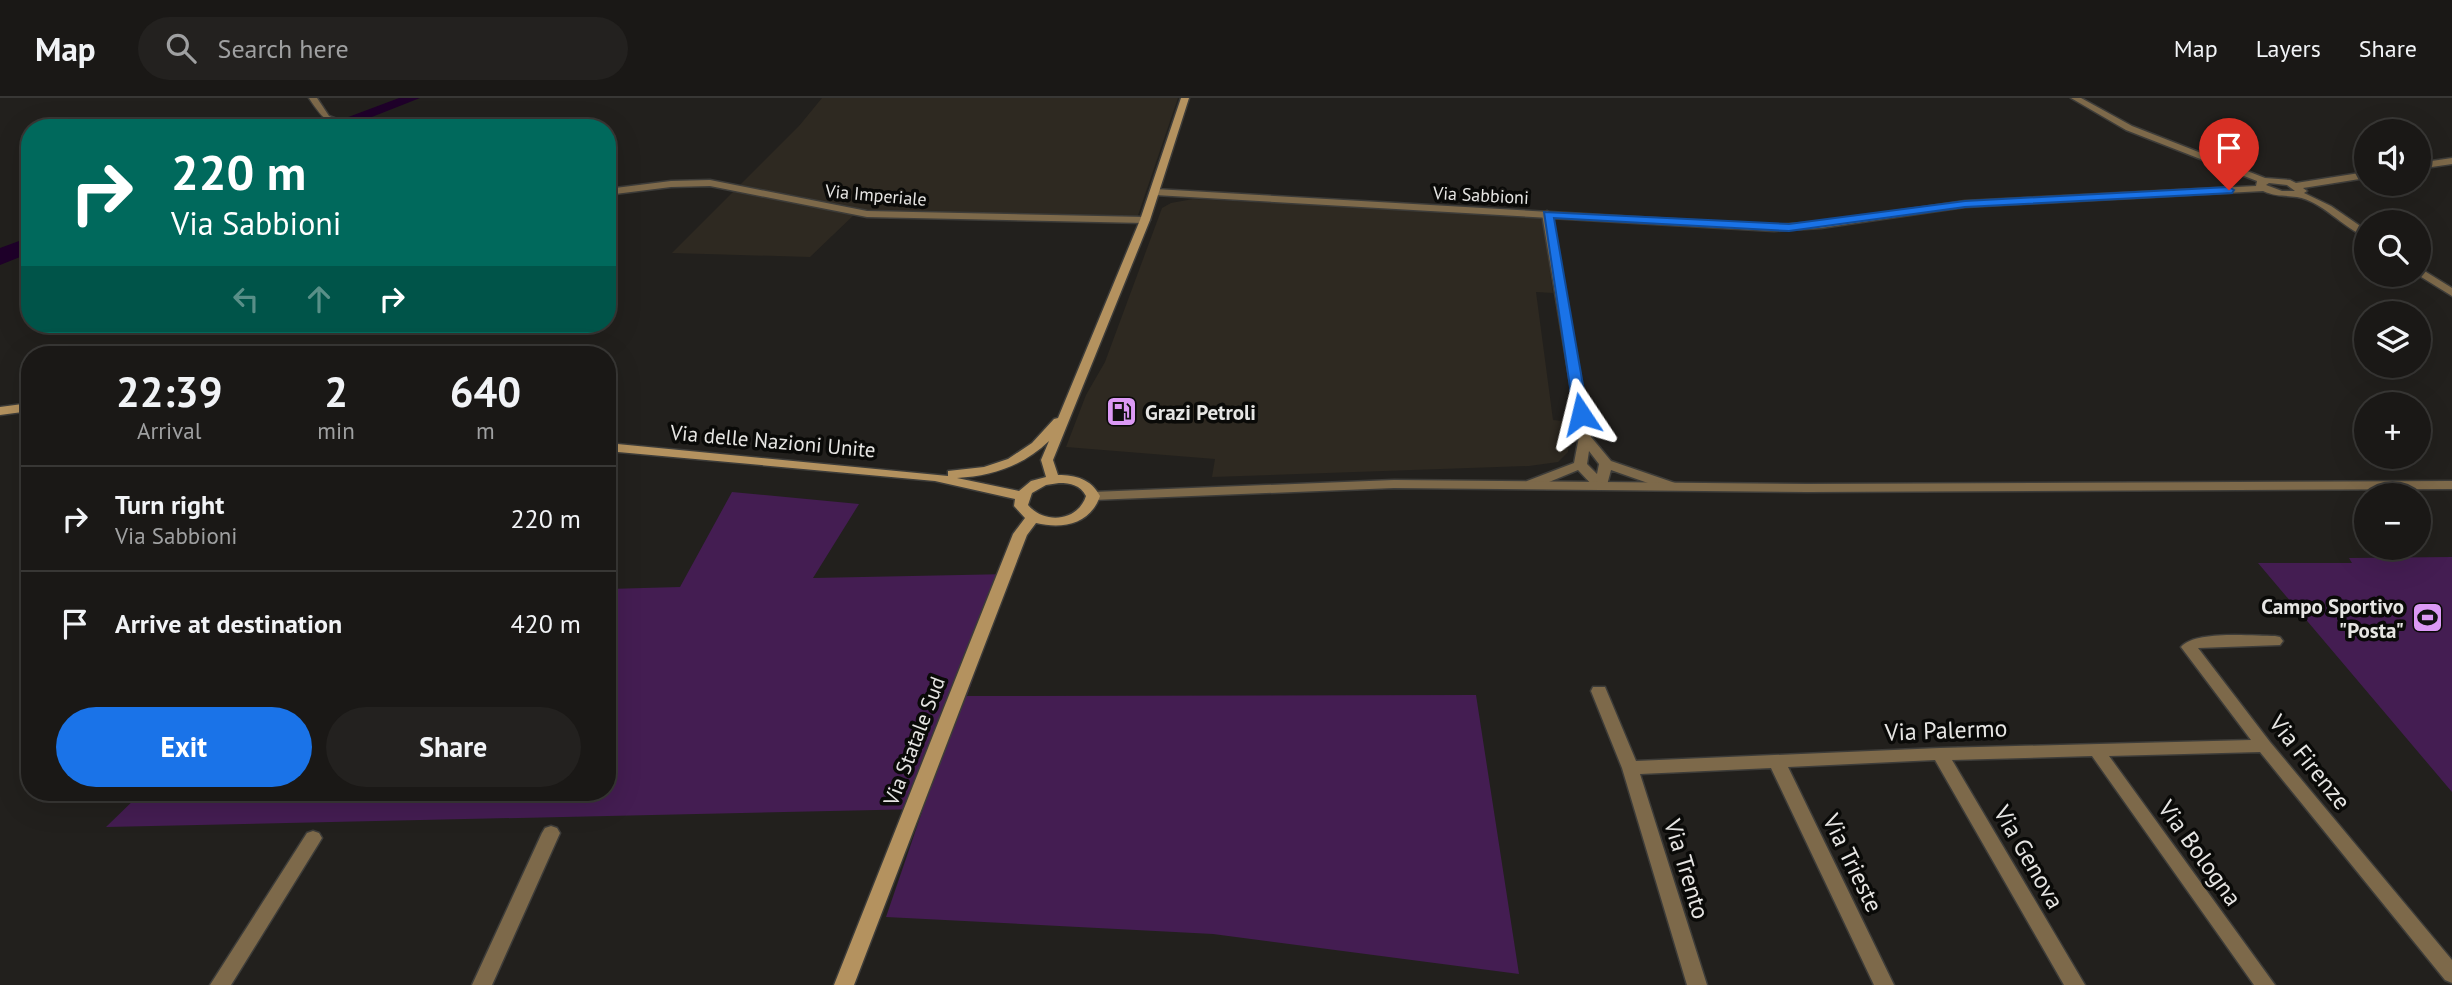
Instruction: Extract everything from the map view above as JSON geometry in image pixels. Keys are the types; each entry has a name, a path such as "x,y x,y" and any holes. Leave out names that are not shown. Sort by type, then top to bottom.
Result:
{"main road":[{"path":"1053,479 1047,460 1145,220 1185,98"},
{"name":"Via delle Nazioni Unite","path":"935,477 986,471 1014,463 1041,443 1069,407"},
{"path":"0,411 21,408"},
{"name":"Via delle Nazioni Unite","path":"616,448 935,477 1022,496"},
{"path":"1053,479 1080,482 1087,486 1094,496 1090,508 1069,520 1049,522 1032,517 1021,506 1022,496 1033,485 1053,479"},
{"name":"Via Statale Sud","path":"844,985 1020,534 1032,517"}],"street":[{"path":"313,98 329,119"},
{"path":"2075,98 2129,128 2285,194 2354,178"},
{"path":"2431,164 2452,162"},
{"name":"Via Imperiale","path":"616,191 671,184 710,183 858,213 1145,220"},
{"name":"Via Sabbioni","path":"1155,192 1789,228 1965,204 2264,184"},
{"path":"2297,190 2354,226"},
{"path":"1548,214 1586,438 1580,465"},
{"path":"2431,279 2452,293"},
{"path":"1586,438 1606,464 1670,486"},
{"path":"1600,485 1606,464"},
{"path":"1532,484 1580,465"},
{"path":"1580,465 1600,485"},
{"path":"1094,496 1394,484 2452,485"},
{"name":"Via Firenze","path":"2275,641 2198,642 2189,647 2264,746 2452,974"},
{"name":"Via Trento","path":"1599,691 1630,768 1697,985"},
{"name":"Via Palermo","path":"1630,768 1940,754 2264,746"},
{"name":"Via Bologna","path":"2096,750 2265,985"},
{"name":"Via Genova","path":"1940,754 2076,985"},
{"name":"Via Trieste","path":"1777,762 1884,985"},
{"path":"482,985 551,833"},
{"path":"220,985 313,838"}],"shaded area":[{"path":"399,98 420,98 367,119 343,119"},
{"path":"822,98 1178,98 1136,221 857,212 810,257 672,253 799,126"},
{"path":"1193,199 1540,216 1553,293 1536,292 1553,420 1562,421 1564,438 1569,438 1568,452 1558,462 1529,466 1212,477 1215,459 1066,447 1086,395 1105,362 1162,208 1171,203"},
{"path":"21,240 21,257 0,265 0,248"},
{"path":"732,492 859,504 813,578 1010,574 967,696 1476,695 1519,974 1213,934 886,917 923,809 106,827 133,801 616,801 616,589 680,587"},
{"path":"2431,557 2452,557 2452,792 2258,563 2352,563 2349,558 2431,560"}],"place":[{"name":"Grazi Petroli","path":"1122,412"},
{"name":"Campo Sportivo \"Posta\"","path":"2427,618"}],"route":[{"path":"1581,414 1548,214 1789,228 1965,204 2229,190"}]}
